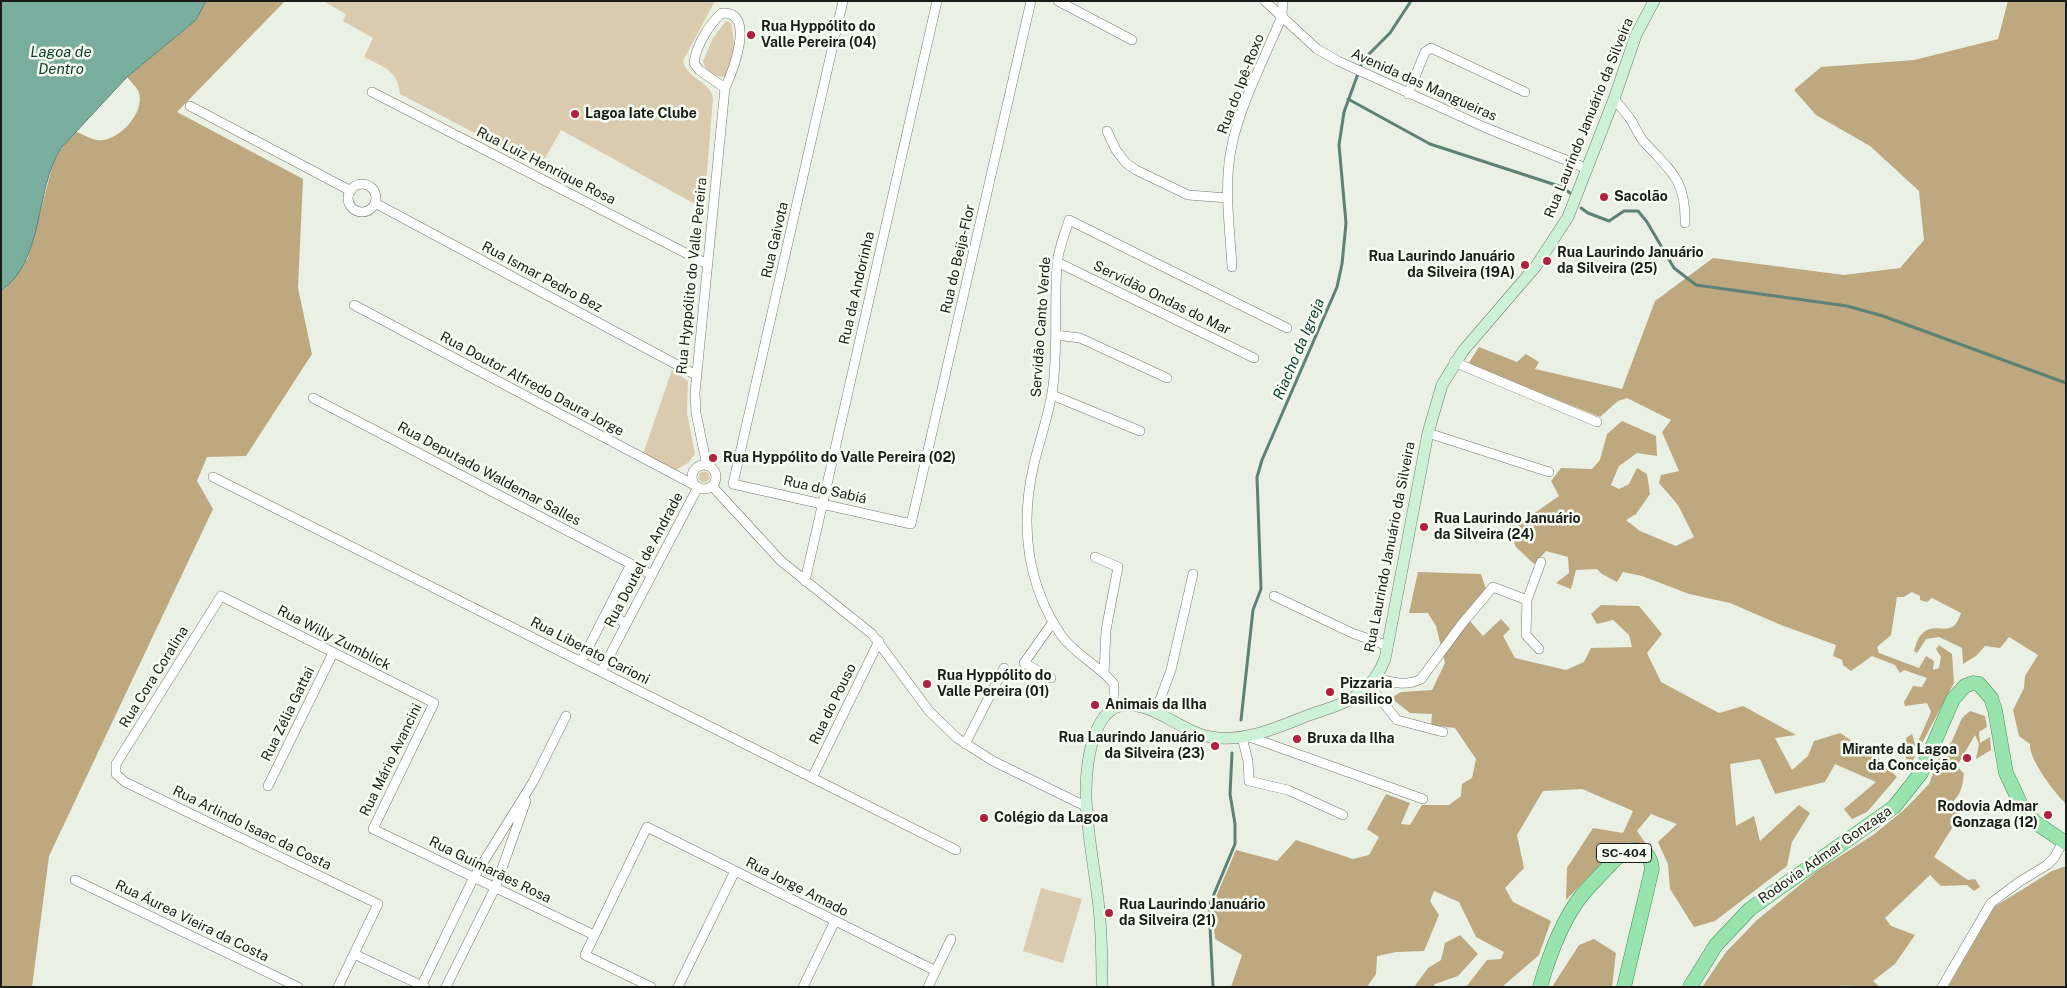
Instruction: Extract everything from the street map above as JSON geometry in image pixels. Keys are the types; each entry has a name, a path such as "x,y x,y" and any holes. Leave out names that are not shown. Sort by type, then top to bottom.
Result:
{"main road":[{"name":"Rua Laurindo Januário da Silveira","path":"1373,681 1385,659 1428,433 1442,385 1454,362 1518,288 1547,251 1568,217 1614,99 1636,35 1654,1"},
{"path":"1102,987 1100,914 1086,807 1088,771 1095,735 1106,714 1114,708 1134,705 1198,734 1221,738 1244,736 1279,727 1347,701 1373,681"},
{"name":"Rodovia Admar Gonzaga","path":"1690,987 1716,945 1750,909 1894,807 1921,773 1953,699 1965,686 1973,683 1979,684 1991,698 1995,710 2006,773 2023,809 2036,823 2065,842"},
{"name":"SC-404","path":"1540,987 1560,935 1573,908 1583,894 1619,856 1627,851 1636,850 1645,852 1651,860 1652,869 1624,987"}],"street":[{"name":"Rua Gaivota","path":"733,484 843,1"},
{"name":"Rua da Andorinha","path":"805,581 937,1"},
{"name":"Rua do Beija-Flor","path":"911,524 1031,1"},
{"path":"1058,1 1132,40"},
{"name":"Avenida das Mangueiras","path":"1265,1 1317,48 1338,61 1484,127 1588,168"},
{"name":"Rua do Ipê-Roxo","path":"1232,267 1228,198 1229,159 1234,134 1282,16 1284,1"},
{"name":"Rua Hyppólito do Valle Pereira","path":"707,466 696,414 696,375 725,88 737,60 740,34 739,25 736,20 733,16 726,13 722,14 712,23 694,62 699,70 725,88"},
{"path":"1408,94 1425,52 1431,48 1500,82 1525,92"},
{"name":"Rua Luiz Henrique Rosa","path":"372,92 707,264"},
{"path":"1614,99 1630,118 1645,143 1669,167 1676,177 1682,190 1685,204 1685,223"},
{"path":"190,106 350,191"},
{"path":"1107,131 1116,150 1126,163 1136,170 1188,195 1228,198"},
{"path":"357,185 370,187 375,194 375,203 366,211 358,211 349,203 350,191 357,185"},
{"name":"Rua Ismar Pedro Bez","path":"375,203 696,375"},
{"name":"Servidão Canto Verde","path":"1114,708 1114,684 1073,648 1053,622 1031,568 1026,533 1029,489 1052,395 1056,335 1057,262 1069,220 1287,328"},
{"name":"Servidão Ondas do Mar","path":"1057,262 1254,358"},
{"name":"Rua Doutor Alfredo Daura Jorge","path":"354,304 698,487"},
{"path":"1056,335 1080,338 1167,378"},
{"path":"1454,362 1597,422"},
{"path":"1052,395 1140,431"},
{"name":"Rua Deputado Waldemar Salles","path":"313,398 652,575"},
{"path":"1428,433 1549,472"},
{"path":"707,466 715,472 715,482 712,486 702,489 693,481 693,473 699,467 707,466"},
{"name":"Rua Liberato Carioni","path":"212,477 956,850"},
{"name":"Rua do Sabiá","path":"733,484 911,524"},
{"path":"712,486 782,561 863,625 879,641 940,724 965,744 993,761 1086,807"},
{"name":"Rua Doutel de Andrade","path":"601,672 698,487"},
{"path":"1095,557 1118,567 1106,630 1104,674"},
{"path":"1539,649 1526,635 1527,600 1541,562"},
{"name":"Rua Doutel de Andrade","path":"581,662 631,564"},
{"path":"1155,713 1170,670 1193,574"},
{"path":"1373,681 1401,684 1413,683 1421,678 1460,625 1493,587 1527,600"},
{"name":"Rua Willy Zumblick","path":"221,596 434,704"},
{"name":"Rua Cora Coralina","path":"116,774 116,764 221,596"},
{"path":"1274,596 1345,630 1388,646"},
{"path":"606,613 626,623"},
{"path":"1051,678 1024,663 1053,622"},
{"name":"Rua do Pouso","path":"812,778 879,641"},
{"name":"Rua Zélia Gattai","path":"268,786 333,653"},
{"path":"965,744 1004,668"},
{"path":"1373,681 1397,720 1443,732"},
{"name":"Rua Mário Avancini","path":"373,829 434,704"},
{"path":"338,987 354,954 423,986 474,878 533,782 566,716"},
{"path":"1343,815 1288,790 1249,781 1244,736 1423,799"},
{"name":"Rua Arlindo Isaac da Costa","path":"116,774 125,782 378,904 354,954"},
{"path":"446,987 495,888 533,782"},
{"name":"Rua Jorge Amado","path":"594,935 647,827 936,971"},
{"name":"Rua Guimarães Rosa","path":"373,829 594,935"},
{"path":"1942,987 1991,902 2047,865 2065,842"},
{"path":"678,987 734,871"},
{"name":"Rua Áurea Vieira da Costa","path":"75,880 298,987"},
{"path":"803,987 835,921"},
{"path":"594,935 585,955 651,987"},
{"path":"928,987 951,939"}],"shaded area":[{"path":"206,1 285,1 177,112 303,179 298,288 312,354 246,456 207,457 197,481 213,509 49,856 32,987 1,987 1,291 6,288 28,258 55,157 75,131 89,138 105,140 121,132 128,125 138,109 140,101 138,91 127,77 196,20"},
{"name":"Lagoa Iate Clube","path":"323,1 715,1 683,61 689,73 707,87 713,98 704,209 561,130 540,167 400,94 399,86 393,74 364,57 373,38 343,21 346,14"},
{"path":"2008,1 2066,1 2066,804 2055,792 2038,767 2030,744 2019,736 2013,710 2024,688 2025,676 2038,655 2009,637 2000,648 1985,646 1976,656 1963,664 1962,648 1939,637 1926,639 1917,653 1914,651 1921,634 1934,628 1944,629 1953,626 1961,613 1932,598 1927,602 1920,600 1920,596 1912,592 1904,597 1897,597 1891,635 1877,647 1879,653 1919,668 1926,656 1934,661 1933,670 1939,668 1941,657 1936,649 1939,645 1952,654 1954,683 1912,762 1906,761 1906,738 1912,734 1915,744 1918,742 1931,712 1927,703 1905,706 1904,702 1913,686 1922,687 1927,678 1904,670 1900,673 1895,665 1872,656 1851,671 1843,665 1842,660 1833,656 1836,645 1781,625 1730,603 1689,594 1642,576 1623,572 1617,582 1597,569 1576,570 1571,589 1556,583 1569,573 1568,557 1546,551 1534,564 1516,547 1506,521 1514,518 1519,524 1559,496 1551,481 1561,468 1592,469 1600,460 1607,434 1622,421 1656,436 1657,456 1637,453 1619,466 1611,485 1619,489 1629,484 1637,468 1647,474 1650,494 1636,514 1626,520 1640,531 1676,546 1694,537 1678,505 1659,483 1661,475 1679,471 1662,432 1671,420 1627,398 1618,401 1600,417 1468,364 1479,347 1517,362 1526,354 1539,362 1535,369 1622,389 1655,301 1713,258 1844,275 1900,268 1924,240 1919,191 1870,146 1816,115 1794,90 1821,67 1914,60 1998,39"},
{"path":"726,21 731,23 734,44 731,62 726,76 723,77 710,72 703,61 713,38"},
{"path":"672,370 688,381 687,413 695,454 688,463 676,470 643,454"},
{"path":"704,471 710,477 704,483 698,477"},
{"path":"1418,572 1481,574 1489,598 1469,620 1483,636 1501,619 1510,629 1503,636 1515,658 1566,670 1584,662 1591,648 1632,647 1629,635 1613,620 1597,624 1591,614 1601,605 1639,606 1662,634 1647,653 1661,682 1719,713 1743,706 1796,735 1775,738 1792,770 1808,756 1814,741 1840,733 1878,758 1897,777 1867,812 1852,819 1844,809 1876,782 1835,764 1825,782 1775,794 1760,759 1730,764 1736,826 1754,816 1760,841 1799,805 1810,813 1792,842 1787,866 1715,921 1694,927 1670,889 1668,864 1658,842 1677,824 1651,814 1637,831 1648,847 1630,842 1614,851 1566,900 1567,868 1593,828 1623,833 1633,811 1582,789 1543,791 1517,835 1524,868 1505,888 1513,902 1551,921 1539,955 1502,987 1466,987 1487,960 1501,959 1504,952 1476,937 1459,902 1434,891 1430,901 1439,915 1424,951 1397,952 1377,956 1376,974 1367,987 1231,987 1242,955 1215,939 1212,906 1236,850 1277,861 1296,840 1353,859 1369,855 1379,837 1367,829 1386,794 1410,803 1401,824 1410,825 1422,805 1449,805 1461,796 1462,784 1472,778 1476,759 1455,728 1431,725 1432,714 1410,713 1391,698 1401,692 1432,690 1445,663 1436,626 1428,613 1409,613"},
{"path":"1970,711 1985,716 1987,727 1979,732 1980,743 1990,737 1991,750 1976,759 1979,744 1975,735 1957,766 1964,774 1963,783 1959,794 1950,804 1953,808 1964,801 1954,825 1934,857 1968,880 1975,879 1980,887 1974,891 1967,885 1941,886 1930,875 1885,918 1891,926 1915,935 1895,964 1873,981 1880,987 1702,987 1726,952 1757,920 1817,871 1873,835 1904,810 1929,784 1938,760 1952,741 1962,718"},
{"path":"2066,867 2066,987 1948,987 1994,907 2052,871"},
{"path":"1041,888 1082,899 1063,963 1023,951"},
{"path":"1460,935 1478,954 1458,976 1435,984 1433,987 1414,987 1428,968 1441,960 1445,943"},
{"path":"1594,939 1616,953 1612,987 1552,987 1579,945"}],"water":[{"name":"Lagoa de Dentro","path":"1,1 206,1 196,20 127,77 61,148 52,165 46,184 32,243 25,262 15,278 1,291"}],"waterway":[{"name":"Riacho da Igreja","path":"1241,720 1253,610 1261,589 1257,477 1262,460 1337,287 1342,264 1346,223 1339,145 1344,112 1363,60 1390,33 1411,1"},
{"path":"1348,99 1430,144 1562,187 1570,193"},
{"path":"1581,208 1588,213 1609,221 1624,211 1638,211 1647,222 1674,268 1696,285 1847,306 1883,316 2066,383"},
{"name":"Riacho da Igreja","path":"1213,987 1209,906 1235,844 1235,824 1230,794 1232,753"}],"place":[{"name":"Rua Hyppólito do Valle Pereira (04)","path":"751,35"},
{"name":"Lagoa Iate Clube","path":"575,114"},
{"name":"Sacolão","path":"1604,197"},
{"name":"Rua Laurindo Januário da Silveira (25)","path":"1547,261"},
{"name":"Rua Laurindo Januário da Silveira (19A)","path":"1525,265"},
{"name":"Rua Hyppólito do Valle Pereira (02)","path":"713,458"},
{"name":"Rua Laurindo Januário da Silveira (24)","path":"1424,527"},
{"name":"Rua Hyppólito do Valle Pereira (01)","path":"927,684"},
{"name":"Pizzaria Basilico","path":"1330,692"},
{"name":"Animais da Ilha","path":"1095,705"},
{"name":"Bruxa da Ilha","path":"1297,739"},
{"name":"Rua Laurindo Januário da Silveira (23)","path":"1215,746"},
{"name":"Mirante da Lagoa da Conceição","path":"1967,758"},
{"name":"Rodovia Admar Gonzaga (12)","path":"2048,815"},
{"name":"Colégio da Lagoa","path":"984,818"},
{"name":"Rua Laurindo Januário da Silveira (21)","path":"1109,913"}]}
